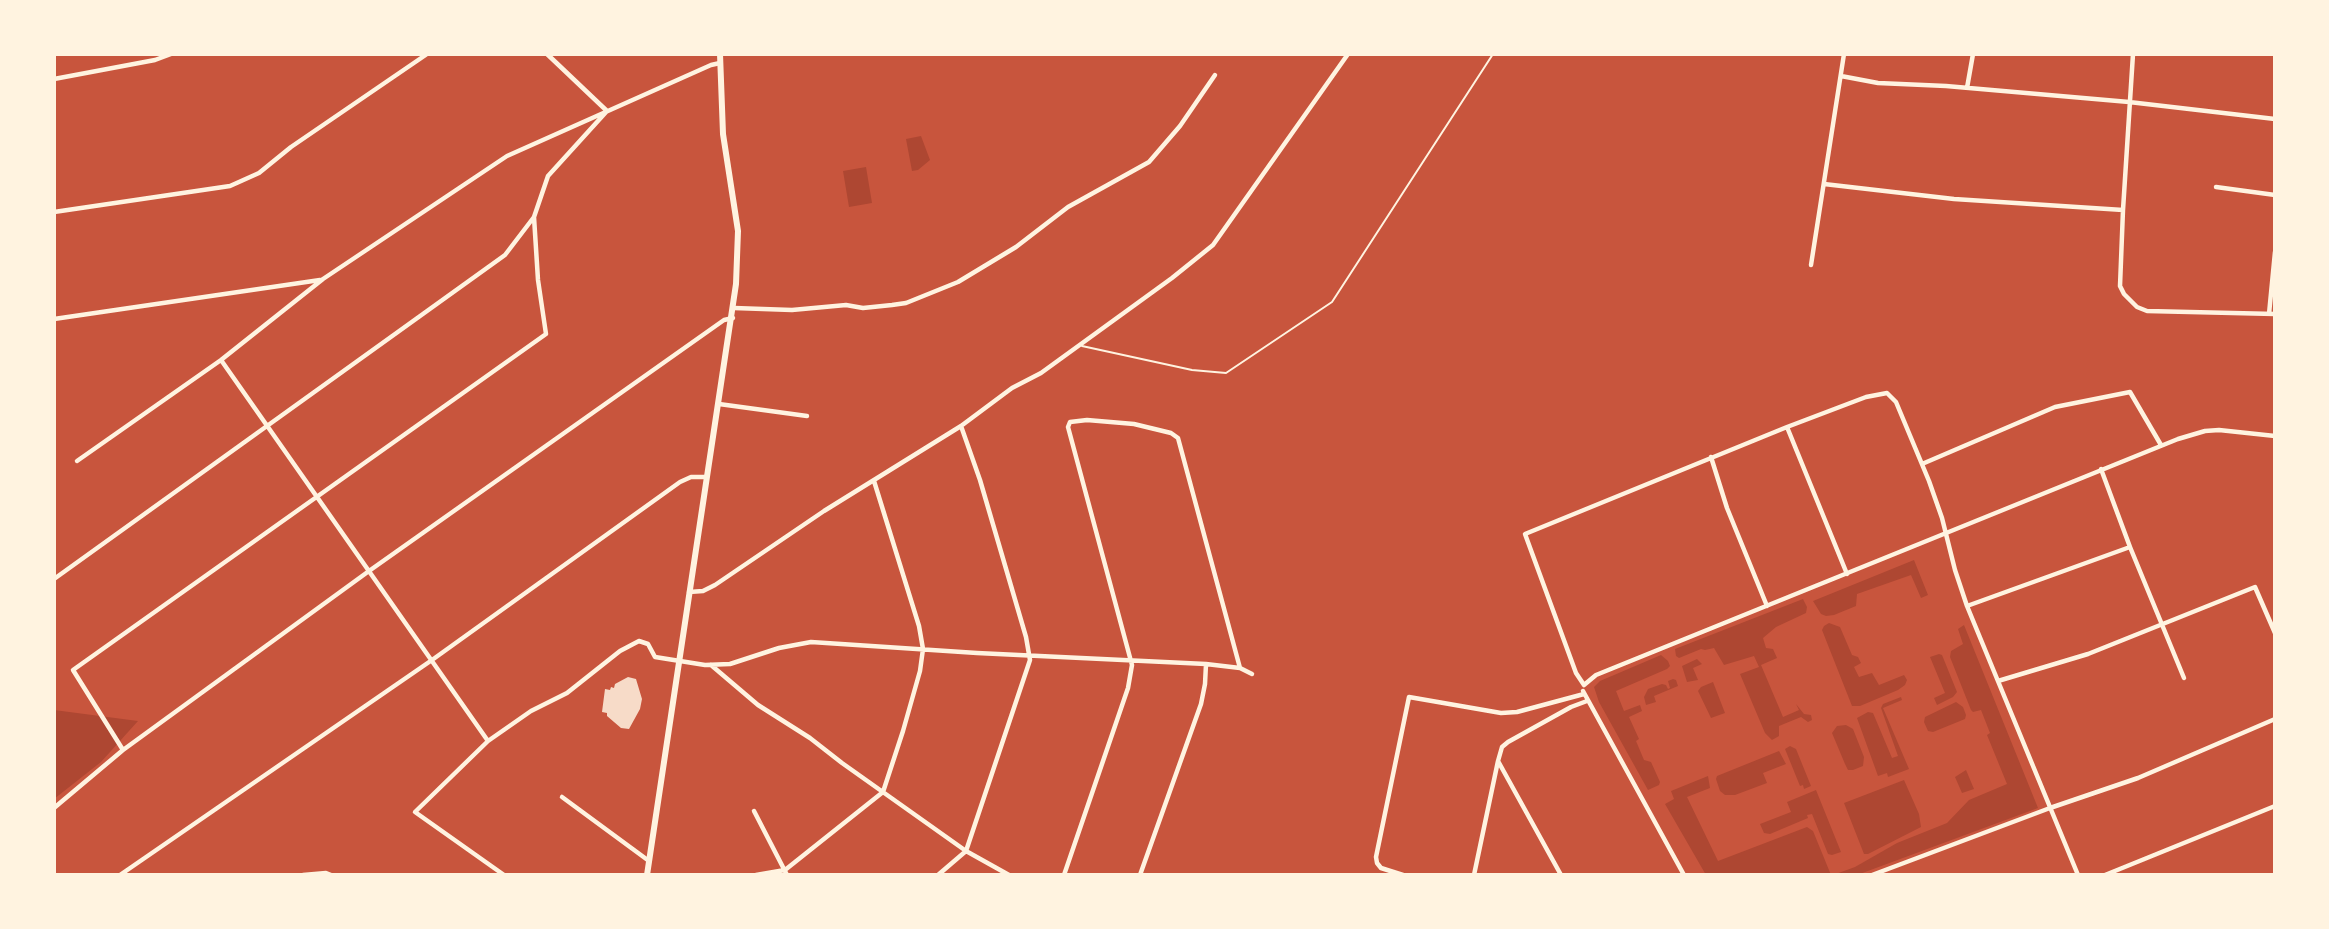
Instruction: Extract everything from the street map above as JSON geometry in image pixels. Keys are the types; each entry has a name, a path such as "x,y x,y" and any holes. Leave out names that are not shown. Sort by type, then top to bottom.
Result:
{"main road":[{"path":"647,875 734,308 738,231 723,134 720,54"}],"street":[{"path":"54,79 156,60 171,54"},
{"path":"54,212 230,186 240,182 259,173 291,147 427,54"},
{"path":"547,54 607,111"},
{"path":"689,592 703,591 715,585 824,511 961,426 1008,391 1041,373 1081,346 1213,245 1348,54"},
{"path":"1811,265 1844,54"},
{"path":"1967,88 1973,54"},
{"path":"2133,54 2120,285 2124,294 2132,303 2147,311 2275,314"},
{"path":"77,461 221,360 323,279 507,156 711,64 720,63"},
{"path":"734,308 792,310 846,305 863,308 892,305 906,303 958,282 1016,247 1068,207 1149,162 1180,126 1215,75"},
{"path":"1841,76 1878,84 1967,88 2129,102 2275,119"},
{"path":"54,579 505,255 534,218 548,176 607,111"},
{"path":"1824,184 1954,199 2123,210"},
{"path":"2216,187 2275,195"},
{"path":"123,750 73,670 546,334 538,280 534,218"},
{"path":"2269,314 2275,252"},
{"path":"54,319 323,279"},
{"path":"54,808 123,750 369,571 724,320 733,318"},
{"path":"221,360 488,741"},
{"path":"1922,464 2055,407 2130,392 2161,445"},
{"path":"1684,875 1587,701 1584,685 1576,673 1525,534 1711,457 1878,393 1890,394 1896,402 1935,495 1967,606 2078,875"},
{"path":"719,404 807,416"},
{"path":"1064,875 1128,688 1131,660 1068,427 1070,422 1074,420 1113,421 1171,433 1178,438 1240,668"},
{"path":"938,875 966,851 1029,664 1030,655 980,480 961,426"},
{"path":"1787,427 1847,574"},
{"path":"1584,685 1596,675 2161,445 2212,430 2275,435"},
{"path":"1711,457 1727,508 1767,606"},
{"path":"2101,469 2130,547 2184,678"},
{"path":"120,875 432,660 680,482 691,477 707,477"},
{"path":"756,875 786,872 883,792 914,693 923,649 919,626 874,481"},
{"path":"1967,606 2130,547"},
{"path":"1998,681 2088,654 2255,587 2275,633"},
{"path":"504,875 415,812 488,741 531,711 567,693 634,642 646,642 655,657 711,665 730,664 806,642 1206,664 1240,668 1252,674"},
{"path":"1140,875 1201,704 1206,664"},
{"path":"711,665 758,705 802,732 966,851 1009,875"},
{"path":"1403,875 1381,868 1376,857 1408,696 1501,713 1517,712 1584,694"},
{"path":"1474,875 1502,747 1571,707 1587,701"},
{"path":"1872,875 2050,808 2138,778 2275,719"},
{"path":"1498,761 1561,875"},
{"path":"562,797 649,861"},
{"path":"2105,875 2275,806"},
{"path":"754,811 786,872"},
{"path":"303,875 328,874"}],"lane":[{"path":"1081,346 1192,370 1226,373 1332,302 1493,54"}],"shaded area":[{"path":"921,136 930,160 918,170 912,171 906,139"},
{"path":"866,167 872,203 849,207 843,171"},
{"path":"1914,560 1928,595 1921,598 1911,575 1857,594 1856,606 1834,615 1821,614 1813,601"},
{"path":"1803,599 1807,607 1806,613 1776,627 1763,638 1766,648 1773,649 1777,658 1761,665 1783,717 1799,710 1796,704 1804,714 1811,715 1812,720 1808,722 1801,717 1779,726 1779,736 1772,740 1765,733 1740,674 1759,667 1754,656 1724,665 1714,648 1701,649 1679,658 1676,656 1675,649"},
{"path":"1829,623 1840,627 1852,655 1858,657 1861,663 1854,667 1859,677 1872,673 1879,685 1904,675 1907,680 1905,685 1860,706 1852,706 1822,630"},
{"path":"1964,625 2038,808 1857,875 1833,875 1855,867 1897,843 1947,823 1969,800 2007,784 1987,735 1990,733 1981,710 1973,712 1971,710 1950,657 1951,651 1963,644 1958,629"},
{"path":"1661,655 1668,661 1670,666 1667,669 1616,691 1624,711 1640,705 1642,711 1629,717 1639,739 1636,741 1644,760 1651,762 1660,782 1659,785 1648,790 1599,702 1594,687 1600,681"},
{"path":"1942,655 1957,692 1953,697 1937,705 1934,698 1945,693 1930,657"},
{"path":"1697,659 1702,664 1693,668 1698,680 1687,682 1682,666"},
{"path":"1676,680 1678,686 1654,696 1656,702 1646,705 1644,697 1648,689 1662,684 1668,689 1670,688 1668,681"},
{"path":"1713,682 1725,713 1711,718 1698,691 1701,687"},
{"path":"1901,697 1902,700 1883,708 1909,769 1888,777 1887,773 1878,776 1857,718 1868,712 1873,713 1892,758 1898,756 1881,708 1883,704"},
{"path":"1956,702 1963,707 1965,719 1933,732 1928,731 1924,722 1925,717"},
{"path":"54,710 138,721 101,762 54,799"},
{"path":"1846,725 1853,729 1864,757 1863,766 1853,770 1848,770 1832,733 1837,726"},
{"path":"1790,746 1796,749 1811,786 1804,789 1803,785 1800,786 1785,749"},
{"path":"1779,751 1786,764 1763,773 1767,783 1735,795 1725,795 1720,791 1717,776"},
{"path":"1966,770 1974,789 1962,793 1955,777"},
{"path":"1708,776 1710,788 1687,797 1718,861 1807,827 1813,831 1831,875 1706,875 1665,804 1674,799 1671,791"},
{"path":"1904,780 1919,814 1921,827 1864,854 1844,803"},
{"path":"1816,790 1841,852 1828,854 1812,814 1807,815 1808,818 1770,834 1764,833 1760,824 1791,812 1787,802"}],"building":[{"path":"628,677 636,679 642,699 640,709 629,729 621,728 607,716 607,713 602,712 605,689 614,688 615,684"}]}
